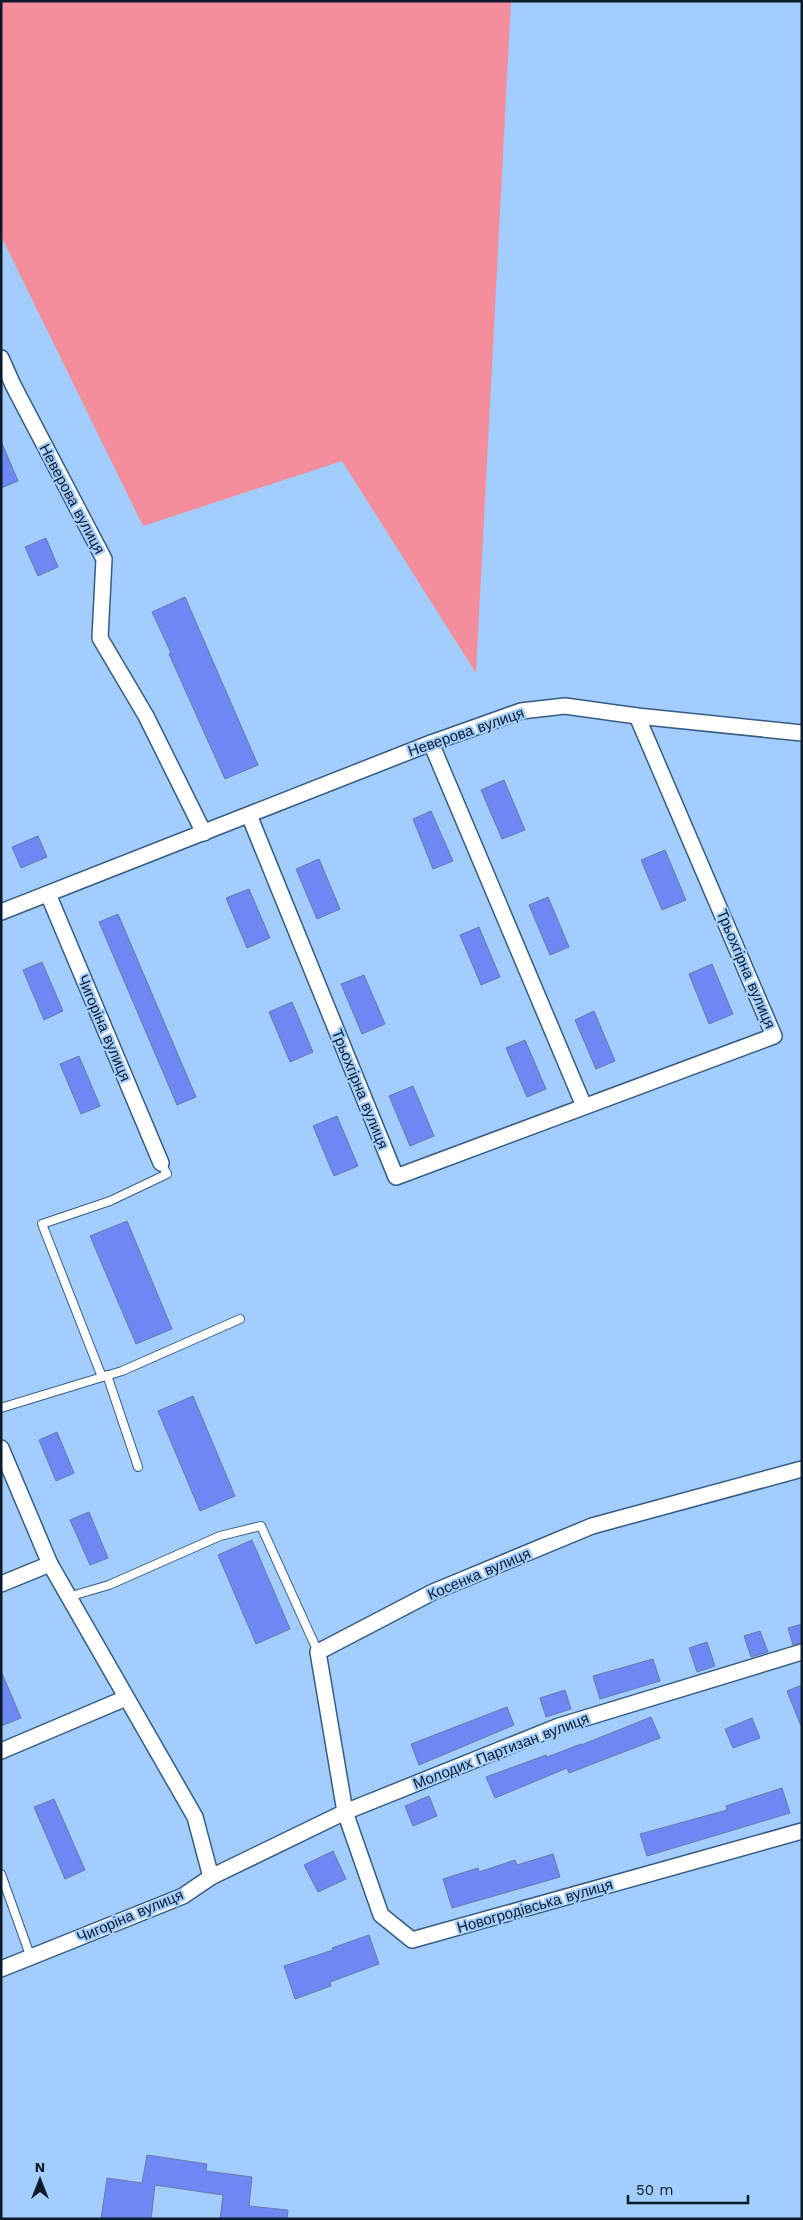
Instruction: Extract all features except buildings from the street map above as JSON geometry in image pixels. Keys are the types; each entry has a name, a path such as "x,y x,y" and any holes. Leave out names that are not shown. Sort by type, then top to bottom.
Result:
{"street":[{"name":"Неверова вулиця","path":"1,358 12,385 104,559 100,638 146,716 204,832"},
{"name":"Неверова вулиця","path":"3,907 48,894 431,743 521,711 565,706 802,734"},
{"name":"Трьохгірна вулиця","path":"249,815 396,1177 774,1036 637,716"},
{"path":"431,743 584,1106"},
{"name":"Чигоріна вулиця","path":"48,894 161,1162"},
{"path":"1,1448 50,1564 195,1817 211,1878"},
{"name":"Косенка вулиця","path":"318,1652 433,1592 592,1526 802,1469"},
{"path":"1,1584 50,1564"},
{"path":"318,1652 345,1812"},
{"name":"Молодих Партизан вулиця","path":"211,1878 345,1812 559,1726 802,1652"},
{"path":"1,1751 126,1698"},
{"name":"Новогродівська вулиця","path":"345,1812 381,1915 412,1940 802,1831"},
{"name":"Чигоріна вулиця","path":"1,1969 183,1896 211,1878"}],"lane":[{"path":"138,1467 105,1376 42,1224 110,1201 166,1174 161,1162"},
{"path":"1,1408 105,1376 240,1319"},
{"path":"68,1597 109,1585 220,1536 261,1526 318,1652"},
{"path":"1,1874 30,1958"}],"shaded area":[{"path":"1,1 511,1 476,673 342,461 143,526 1,236"}]}
